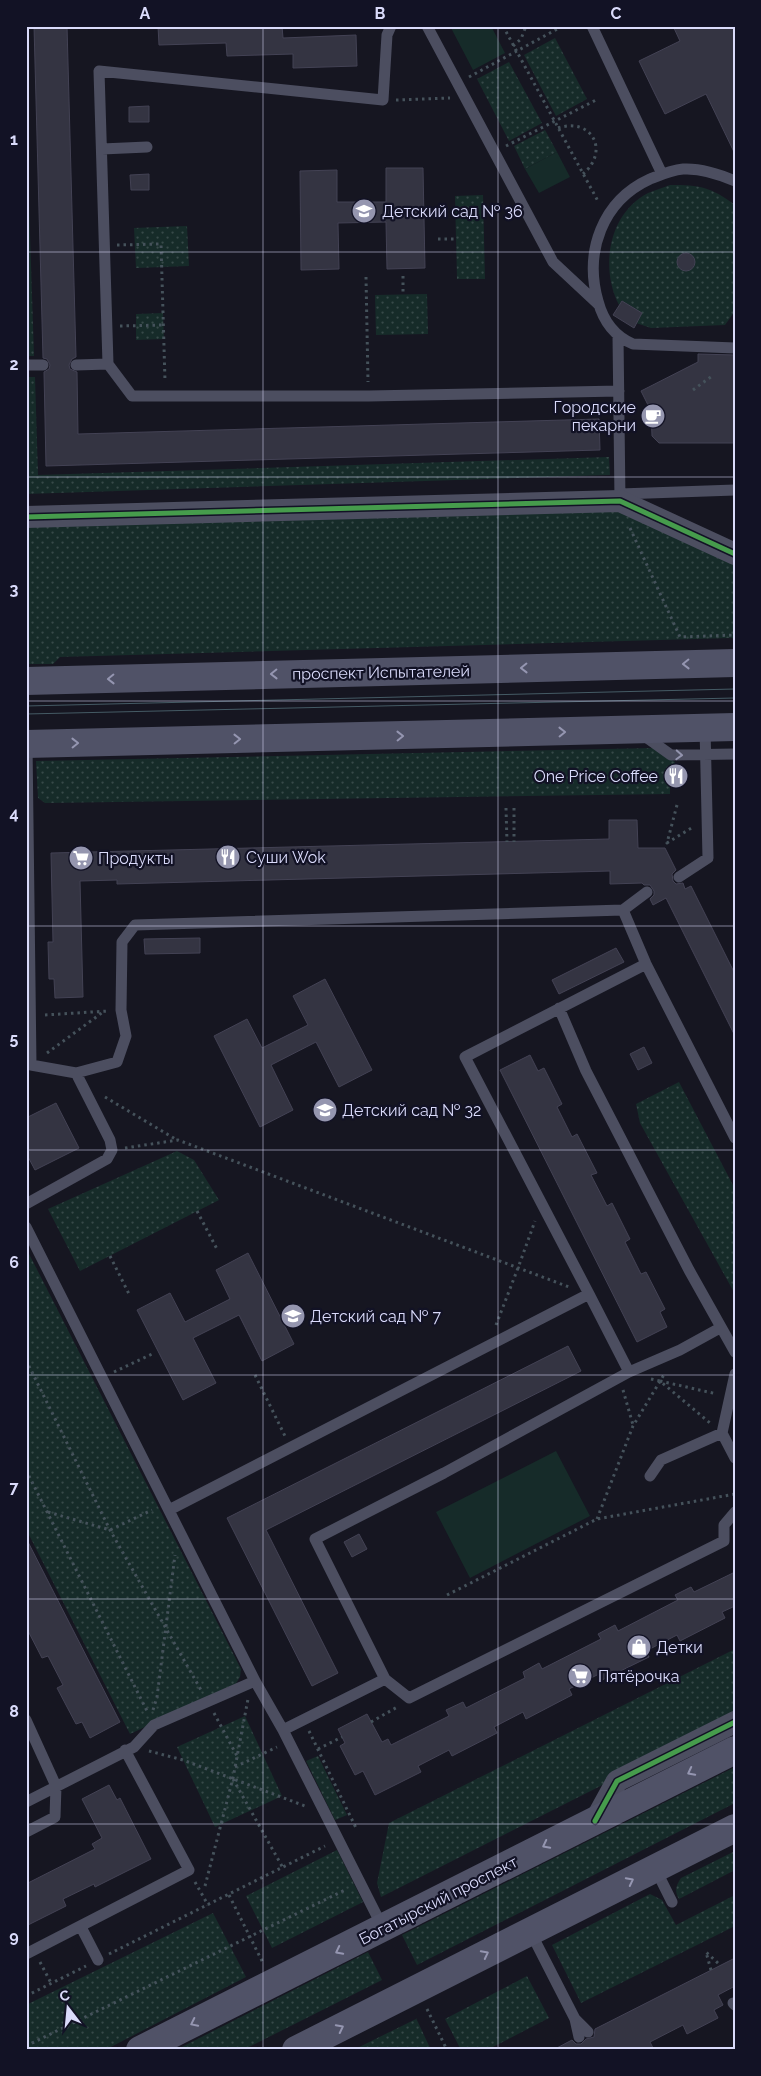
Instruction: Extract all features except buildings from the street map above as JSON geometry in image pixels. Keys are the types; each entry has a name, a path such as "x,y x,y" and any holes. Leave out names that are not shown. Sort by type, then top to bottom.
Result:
{"main road":[{"name":"проспект Испытателей","path":"26,681 735,662"},
{"path":"27,744 638,731 735,727"},
{"name":"Богатырский проспект","path":"140,2050 735,1750"},
{"path":"296,2050 735,1828"}],"street":[{"path":"26,517 620,498 735,554"},
{"path":"595,1821 618,1781 735,1722"}],"lane":[{"path":"391,26 387,36 383,100 99,71 108,364 132,396 369,396 618,391"},
{"path":"428,26 553,262 599,306"},
{"path":"592,26 662,174"},
{"path":"102,149 147,147"},
{"path":"735,181 704,171 683,169 662,174 633,189 614,207 607,217 599,233 593,258 594,286 599,306 604,317 618,336 633,344 735,348"},
{"path":"618,336 620,498 735,490"},
{"path":"76,365 108,364"},
{"path":"26,365 43,365"},
{"path":"679,877 708,858 705,728"},
{"path":"638,731 671,755 735,754"},
{"path":"27,744 27,924 30,1016 28,1069 79,1078 117,1062 126,1036 122,1010 122,942 135,925 623,910 647,892"},
{"path":"623,910 646,964 735,1138"},
{"path":"624,1375 589,1294 466,1057 646,964"},
{"path":"560,1008 586,1071 720,1328 735,1352"},
{"path":"26,1204 107,1159 112,1150 110,1140 79,1078"},
{"path":"26,1226 253,1682 283,1730 383,1928"},
{"path":"165,1508 291,1447 589,1294"},
{"path":"720,1328 680,1350 624,1375 444,1473 315,1539 384,1679 409,1698 730,1538 724,1525 735,1512"},
{"path":"735,1374 722,1433 735,1458"},
{"path":"650,1476 661,1460 722,1433"},
{"path":"283,1730 384,1679"},
{"path":"26,1802 129,1748 154,1725 253,1682"},
{"path":"26,1720 56,1786 55,1817 26,1832"},
{"path":"30,1952 189,1870 129,1748"},
{"path":"655,1868 672,1902"},
{"path":"81,1927 98,1960"},
{"path":"530,1931 584,2035"}],"path":[{"path":"503,26 607,217"},
{"path":"513,46 521,39 526,26"},
{"path":"457,83 561,28"},
{"path":"383,100 465,98"},
{"path":"494,152 598,99"},
{"path":"558,128 569,125 578,126 588,131 594,138 597,148 596,158 592,166 583,174"},
{"path":"438,239 456,239"},
{"path":"104,245 161,244 165,396"},
{"path":"403,276 403,294"},
{"path":"366,277 368,369"},
{"path":"106,326 163,325"},
{"path":"693,390 712,376"},
{"path":"620,498 680,637 735,635"},
{"path":"677,805 667,843 707,818"},
{"path":"506,808 507,842"},
{"path":"514,808 514,842"},
{"path":"30,1016 122,1010"},
{"path":"28,1069 105,1011"},
{"path":"79,1078 178,1140 589,1294"},
{"path":"112,1150 178,1140"},
{"path":"487,1347 518,1268 541,1201"},
{"path":"197,1211 218,1251"},
{"path":"110,1256 130,1296"},
{"path":"597,1519 633,1426 680,1350"},
{"path":"103,1378 152,1354"},
{"path":"26,1360 110,1530 208,1702 237,1757"},
{"path":"255,1375 291,1447"},
{"path":"633,1426 624,1375 730,1397"},
{"path":"660,1381 722,1433"},
{"path":"26,1470 150,1718 157,1697 167,1630 176,1546"},
{"path":"447,1595 597,1519 735,1494"},
{"path":"48,1512 110,1530 165,1508"},
{"path":"206,1886 233,1778 253,1682"},
{"path":"371,1722 396,1709 409,1698"},
{"path":"304,1720 356,1830"},
{"path":"318,1749 342,1737"},
{"path":"235,1767 289,1742"},
{"path":"129,1748 183,1760 324,1812"},
{"path":"233,1778 283,1868"},
{"path":"26,1996 337,1840"},
{"path":"189,1870 208,1905"},
{"path":"26,2046 360,1882"},
{"path":"229,1895 264,1965"},
{"path":"30,1952 51,1983"},
{"path":"710,1970 706,1952 720,1965"},
{"path":"420,2011 426,2008 447,2050"}],"green space":[{"path":"450,26 491,26 505,53 473,70"},
{"path":"555,38 587,99 556,116 524,55"},
{"path":"509,62 542,123 509,141 477,79"},
{"path":"26,112 34,356 26,356"},
{"path":"545,130 557,152 525,169 514,146"},
{"path":"557,152 570,177 539,193 525,169"},
{"path":"670,185 705,188 719,194 735,205 735,311 725,325 651,328 636,323 642,313 622,301 619,305 613,290 609,259 611,243 616,228 634,202 648,193"},
{"path":"483,195 485,279 457,279 455,196"},
{"path":"187,226 189,266 136,268 134,228"},
{"path":"427,294 428,334 376,335 375,295"},
{"path":"163,313 164,339 136,340 136,314"},
{"path":"26,377 35,377 38,475 609,457 610,475 26,494"},
{"path":"622,507 735,560 735,640 732,638 60,657 53,664 26,664 26,527"},
{"path":"655,748 675,762 675,768 670,769 670,794 45,803 38,798 36,761"},
{"path":"679,1082 735,1189 735,1294 640,1123 636,1104"},
{"path":"177,1151 194,1160 219,1200 80,1271 48,1209"},
{"path":"26,1248 241,1669 240,1677 235,1685 130,1734 26,1529"},
{"path":"556,1451 590,1516 470,1578 436,1512"},
{"path":"735,1649 735,1718 381,1897 377,1883 389,1823"},
{"path":"245,1716 282,1796 215,1827 177,1747"},
{"path":"318,1756 347,1815 335,1820 306,1761"},
{"path":"735,1767 735,1803 417,1965 402,1935"},
{"path":"337,1850 363,1902 272,1948 246,1896"},
{"path":"735,1851 735,1870 679,1899 676,1888 681,1878"},
{"path":"650,1894 662,1900 676,1925 735,1895 735,1926 581,2003 552,1945"},
{"path":"213,1913 246,1977 105,2050 26,2050 26,2005"},
{"path":"368,1952 382,1980 243,2050 176,2050"},
{"path":"527,1976 549,2018 487,2050 461,2050 445,2019"},
{"path":"416,2019 431,2050 353,2050"}],"tram line":[{"path":"26,706 735,689"},
{"path":"26,714 735,698"}],"cycle path":[{"path":"26,517 620,501 735,554"},
{"path":"595,1821 617,1781 735,1722"}],"place":[{"name":"Детский сад № 36","path":"364,211"},
{"name":"Городские пекарни","path":"653,416"},
{"name":"One Price Coffee","path":"676,776"},
{"name":"Суши Wok","path":"228,857"},
{"name":"Продукты","path":"81,858"},
{"name":"Детский сад № 32","path":"325,1110"},
{"name":"Детский сад № 7","path":"293,1316"},
{"name":"Детки","path":"639,1647"},
{"name":"Пятёрочка","path":"580,1676"}]}
